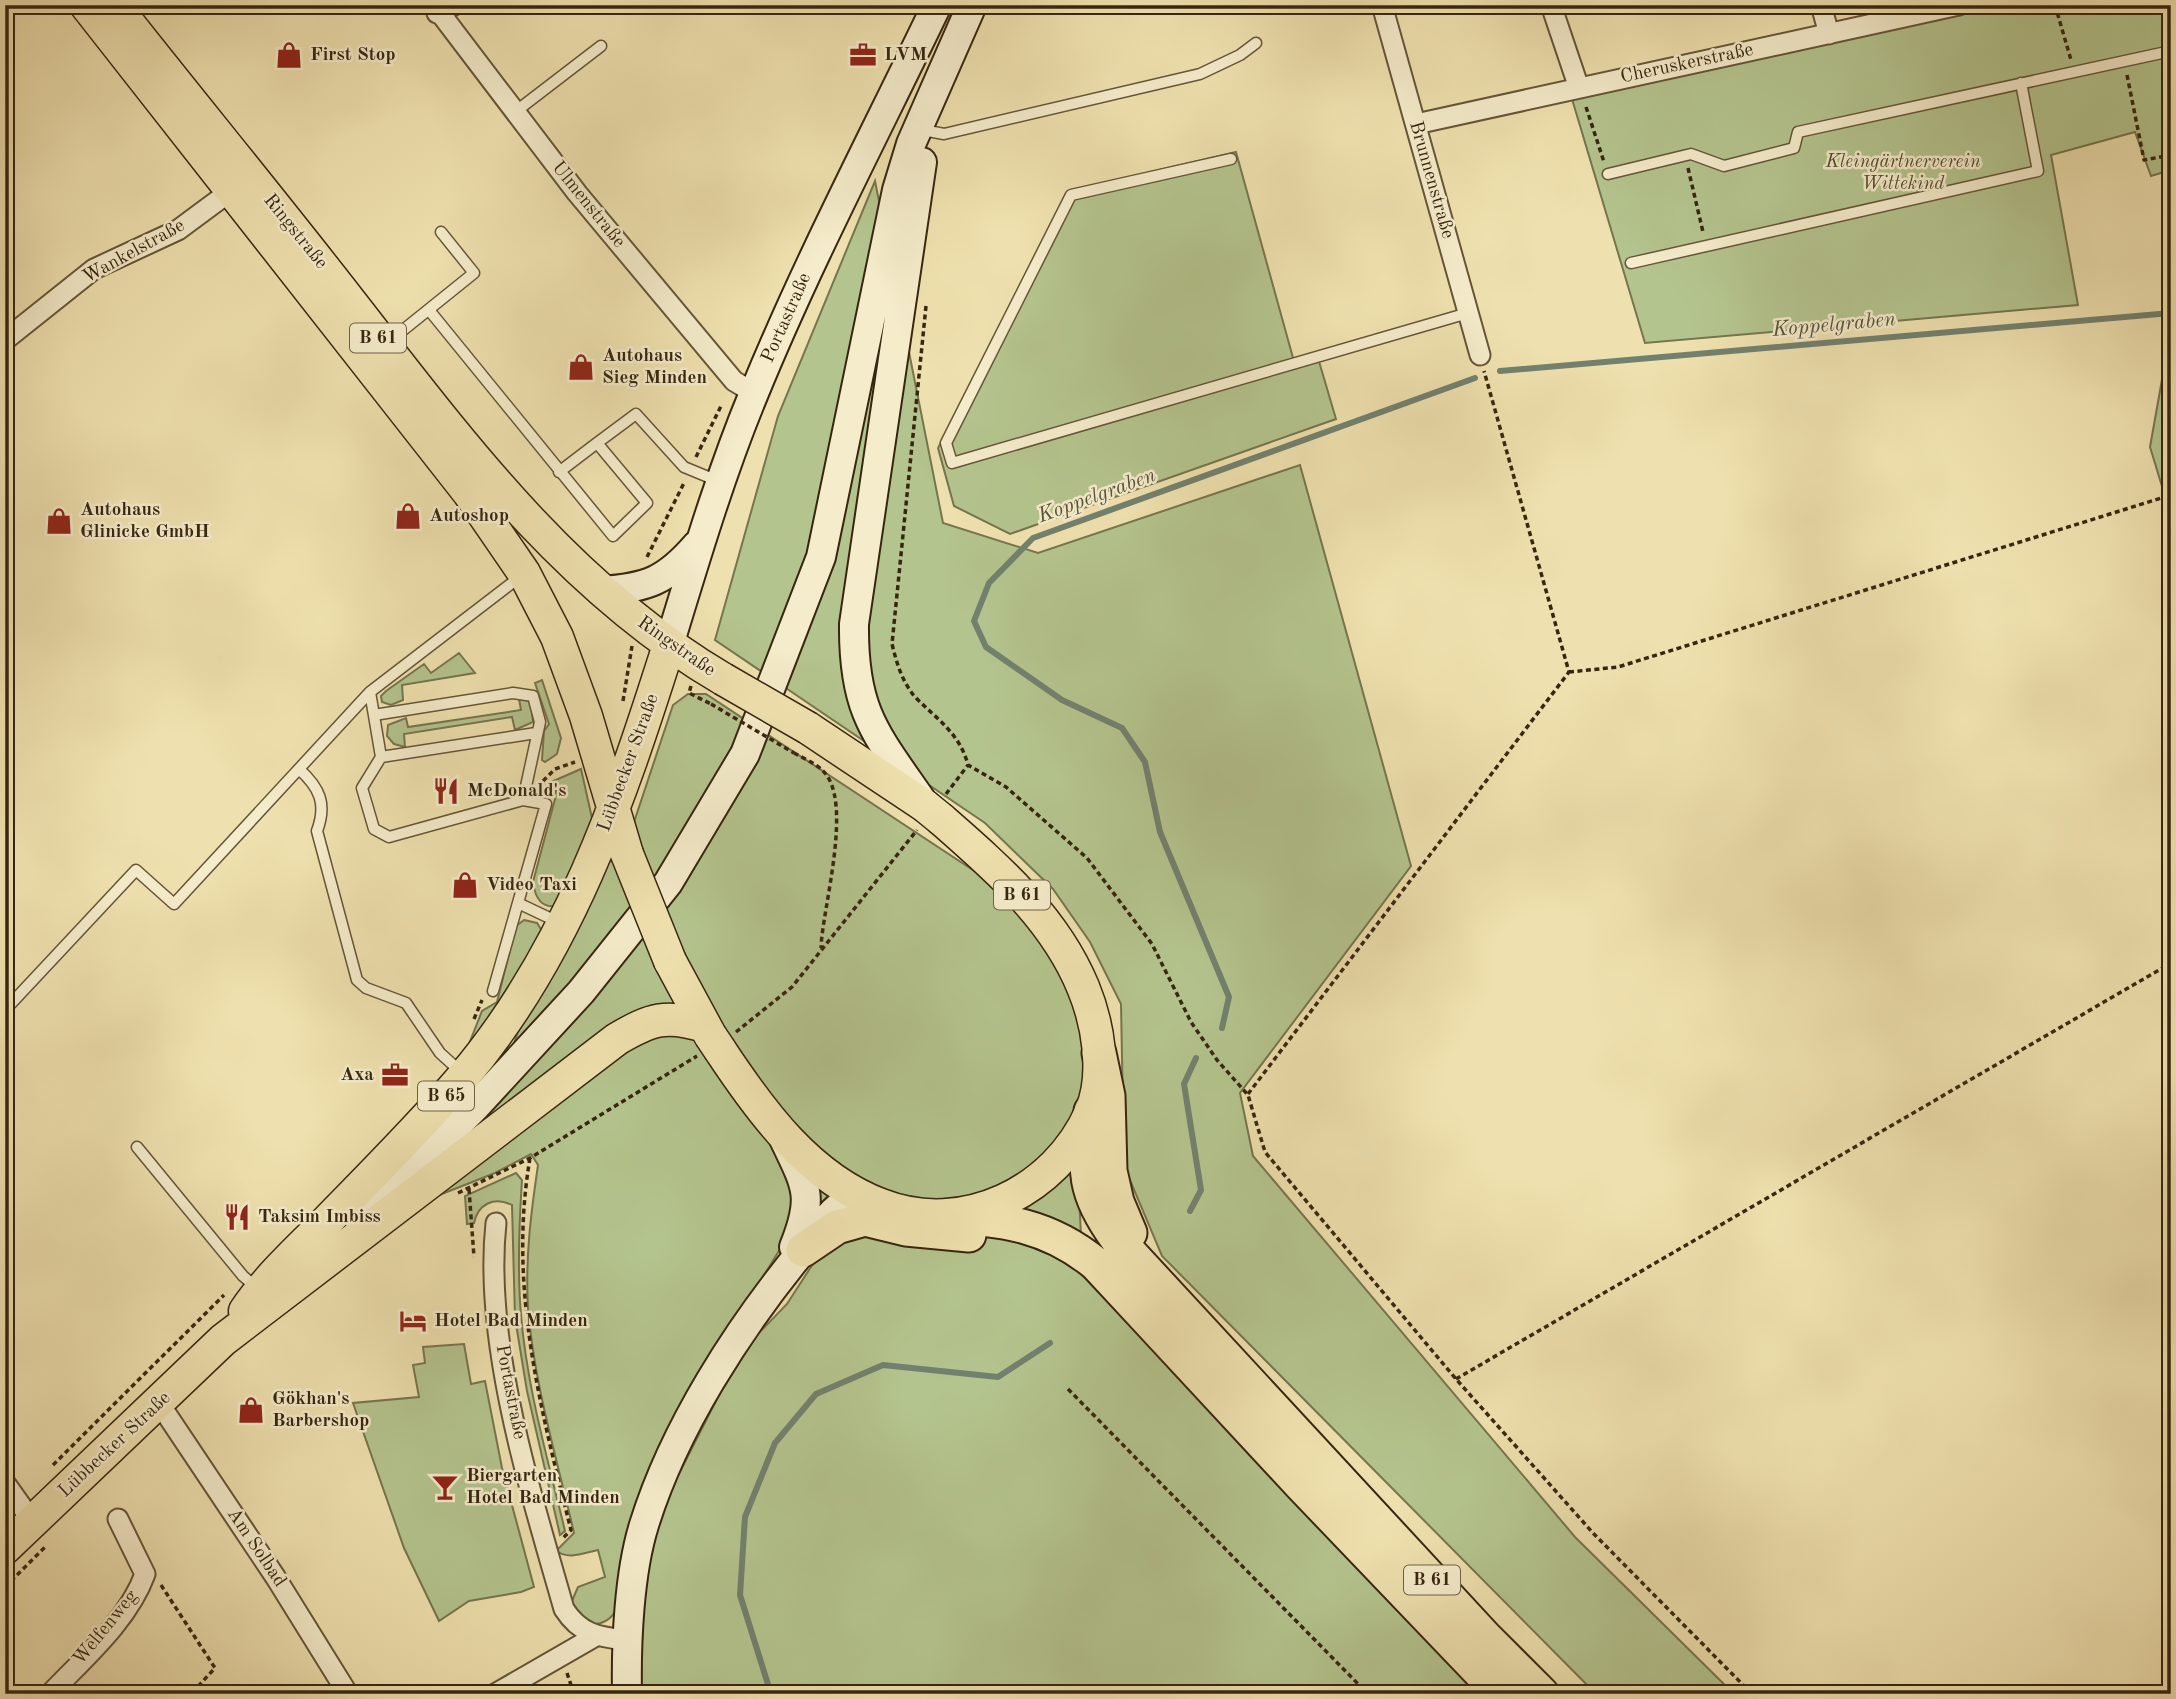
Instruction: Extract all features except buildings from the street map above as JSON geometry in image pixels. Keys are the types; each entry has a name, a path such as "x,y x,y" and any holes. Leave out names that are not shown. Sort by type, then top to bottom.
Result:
{"highway":[{"path":"1099,1053 1108,1097 1112,1186 1148,1270"},
{"name":"B 61","path":"1091,1111 1087,1156 1090,1196 1098,1214 1117,1239 1456,1606 1542,1694"},
{"name":"B 61","path":"943,1217 1016,1222 1069,1244 1108,1276 1301,1485 1501,1694"},
{"path":"793,1261 837,1227 865,1219 923,1232 1069,1244"}],"main road":[{"name":"Ringstraße","path":"86,5 469,493 524,573 571,671 614,813"},
{"name":"Ringstraße","path":"114,5 498,487 601,591 669,645 717,692 932,813 1013,884 1057,939 1083,987 1096,1028 1099,1053 1091,1111 1058,1161 1039,1179 1012,1197 987,1208 943,1217"},
{"name":"Portastraße","path":"669,645 701,541 754,393 797,294 937,5"},
{"path":"312,1270 476,1106 581,992 668,883 745,754 821,557 889,220 911,144 971,5"},
{"path":"932,813 874,731 863,709 854,658 854,624 933,93"},
{"path":"601,591 651,584 680,565 701,541"},
{"name":"Lübbecker Straße","path":"223,1340 259,1290 426,1119 508,1020 537,973 614,813 669,645"},
{"name":"B 61","path":"614,813 627,854 670,961 714,1040 780,1132 830,1178 857,1195 896,1210 943,1217"},
{"name":"B 65","path":"312,1270 617,1039 657,1019 672,1018 714,1040"},
{"path":"780,1132 808,1197 793,1261"},
{"path":"627,1694 626,1640 643,1528 661,1477 706,1391 793,1261 833,1209 857,1195"},
{"name":"Lübbecker Straße","path":"5,1548 159,1404 223,1340 312,1270"}],"street":[{"name":"Brunnenstraße","path":"1382,5 1480,355"},
{"path":"1551,5 1579,88"},
{"path":"1821,5 1829,34"},
{"name":"Cheruskerstraße","path":"1416,124 1959,5"},
{"name":"Ulmenstraße","path":"441,8 514,113 734,382 754,393"},
{"name":"Wankelstraße","path":"5,340 94,269 178,230 232,190"},
{"name":"Portastraße","path":"496,1223 494,1287 502,1351 529,1486 564,1609 572,1621 594,1637"},
{"name":"Am Solbad","path":"159,1404 276,1578 348,1694"},
{"path":"5,1483 32,1521"},
{"name":"Welfenweg","path":"50,1694 112,1627 139,1591 145,1574 118,1519"},
{"path":"495,1694 594,1637 626,1640"}],"lane":[{"path":"928,131 944,134 1200,74 1240,55 1256,43"},
{"path":"514,113 601,46"},
{"path":"1608,174 1691,154 1724,166 1794,148 1798,132 2171,51"},
{"path":"1631,263 2038,171 2021,83"},
{"path":"1231,159 1071,195 946,443 952,463 1468,313"},
{"path":"384,345 474,274 442,232"},
{"path":"429,310 613,536 647,503 597,443"},
{"path":"559,472 636,414 684,467 721,482"},
{"path":"5,1010 136,870 174,904 370,692 524,573"},
{"path":"370,692 381,757 362,788 370,821 380,834 397,836 523,800 546,804 493,991"},
{"path":"374,715 521,692 533,696 540,722 523,800"},
{"path":"381,757 537,733"},
{"path":"299,769 316,784 323,814 317,831 357,980 366,988 406,1003 440,1053 464,1075"},
{"path":"518,903 562,924"},
{"path":"137,1147 243,1276 259,1290"}],"path":[{"path":"2055,5 2074,72"},
{"path":"2124,62 2144,160 2171,155"},
{"path":"1579,88 1608,174"},
{"path":"1685,156 1706,246"},
{"path":"927,300 892,644 900,673 915,696 949,727 964,748 968,765 1006,787 1087,858 1152,944 1191,1022 1217,1060 1248,1095 1265,1152 1456,1378 1593,1533 1752,1694"},
{"path":"1480,355 1569,672"},
{"path":"1248,1095 1569,672 1618,667 2171,495"},
{"path":"717,692 801,740 823,770 836,806 836,848 821,950"},
{"path":"546,1546 568,1535 571,1530 538,1401 524,1316 521,1250 530,1158 714,1040 752,1022 792,988 968,765"},
{"path":"1456,1378 2171,963"},
{"path":"469,1189 470,1229"},
{"path":"1068,1390 1368,1694"},
{"path":"145,1574 160,1583 215,1668 191,1694"}],"green space":[{"name":"Kleingärtnerverein Wittekind","path":"1977,5 2171,5 2171,170 2151,176 2135,132 2051,155 2078,305 1645,343 1572,99"},
{"path":"1236,152 1295,365 1318,358 1336,419 1010,534 954,506 938,448 1069,191"},
{"path":"875,181 943,523 1038,553 1300,465 1411,866 1240,1093 1253,1156 1575,1537 1734,1694 1596,1694 1162,1256 1124,1166 1121,1004 1090,942 1053,889 985,823 715,640 778,416"},
{"path":"2171,329 2171,492 2164,493 2150,447"},
{"path":"459,653 475,673 402,685 403,700 391,705 382,702 381,696 386,691 424,664 431,673"},
{"path":"542,680 561,738 557,754 545,762 542,760 544,731 549,724 535,683"},
{"path":"688,694 706,694 988,880 1049,949 1077,1005 1089,1069 1077,1153 1083,1276 1482,1694 638,1694 642,1577 663,1505 720,1393 757,1335 787,1304 818,1256 794,1226 677,1419 616,1610 606,1621 589,1624 584,1623 571,1603 578,1587 605,1577 598,1550 571,1555 556,1551 574,1533 541,1393 531,1336 527,1290 528,1254 538,1165 531,1154 495,1173 404,1209 419,1173 498,1097 521,1021 610,856 634,822 673,705"},
{"path":"523,698 531,703 533,722 515,730 512,717 404,734 405,747 394,744 387,736 388,725 406,718 408,727 521,710 519,699"},
{"path":"581,769 594,827 559,905 548,906 538,898 533,882 555,799 556,790 551,782"},
{"path":"524,920 537,923 544,934 543,942 467,1049 482,1011 497,1002 516,926"},
{"path":"516,1173 522,1180 519,1264 524,1342 539,1424 565,1531 560,1535 527,1391 515,1318 512,1205 499,1201 488,1204 479,1211 474,1223 467,1224 465,1196"},
{"name":"Biergarten Hotel Bad Minden","path":"464,1344 471,1384 485,1381 502,1468 534,1587 521,1592 469,1601 439,1621 404,1548 353,1403 419,1397 413,1365 425,1363 423,1347"}],"waterway":[{"name":"Koppelgraben","path":"1500,371 2171,313"},
{"name":"Koppelgraben","path":"1222,1028 1229,997 1160,832 1145,762 1122,728 1062,700 986,647 974,621 989,583 1033,538 1475,378"},
{"name":"Koppelgraben","path":"1190,1211 1201,1190 1184,1084 1196,1058"},
{"name":"Koppelgraben","path":"771,1694 740,1595 745,1517 775,1443 816,1394 883,1365 998,1377 1050,1343"}],"place":[{"name":"First Stop","path":"289,55"},
{"name":"LVM","path":"863,55"},
{"name":"Autohaus Sieg Minden","path":"581,367"},
{"name":"Autoshop","path":"408,516"},
{"name":"Autohaus Glinicke GmbH","path":"59,521"},
{"name":"McDonald's","path":"446,791"},
{"name":"Video Taxi","path":"465,885"},
{"name":"Axa","path":"395,1075"},
{"name":"Taksim Imbiss","path":"237,1217"},
{"name":"Hotel Bad Minden","path":"413,1321"},
{"name":"Gökhan's Barbershop","path":"251,1410"},
{"name":"Biergarten Hotel Bad Minden","path":"445,1487"}]}
